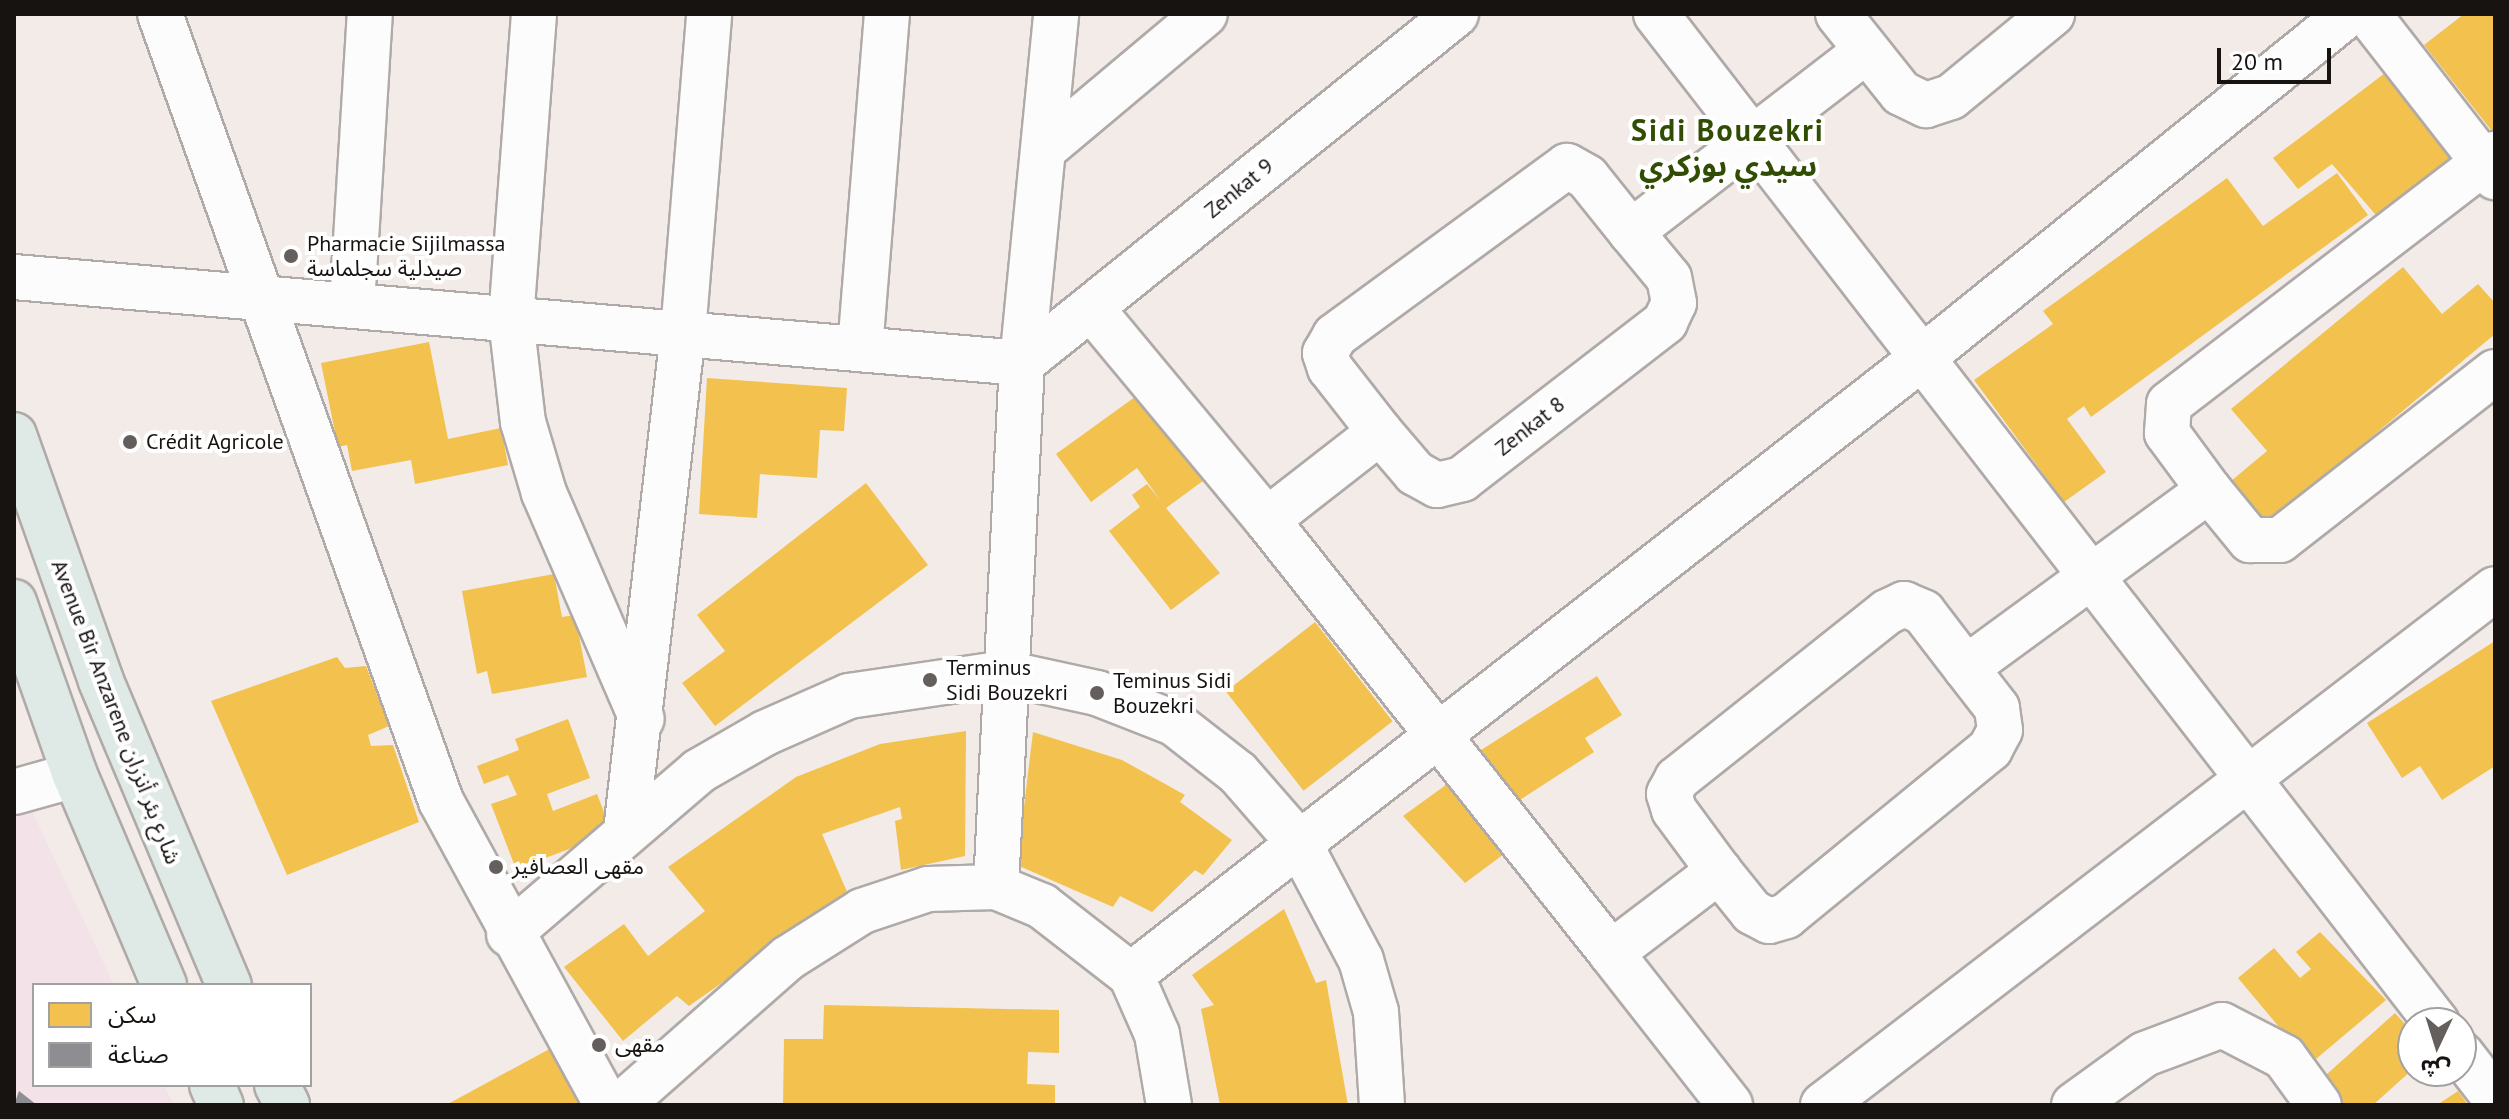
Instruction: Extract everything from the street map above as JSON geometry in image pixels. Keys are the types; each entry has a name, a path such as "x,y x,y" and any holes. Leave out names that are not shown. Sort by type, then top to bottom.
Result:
{"main road":[{"name":"Avenue Bir Anzarene شارع بئر أنزران","path":"14,435 101,681 228,983"},
{"path":"14,602 75,775 163,983"},
{"path":"278,1087 287,1105"}],"street":[{"path":"160,14 441,801 509,934 607,1105"},
{"path":"352,305 370,14"},
{"path":"534,14 511,319 523,422 544,493 643,721"},
{"path":"626,831 643,721 683,333 709,14"},
{"path":"860,349 887,14"},
{"path":"996,887 1022,363 1056,14"},
{"path":"1044,149 1205,14"},
{"name":"Zenkat 9","path":"1022,363 1456,14"},
{"path":"1656,14 2092,572 2425,1007"},
{"path":"1838,14 1901,93 1926,105 1951,97 2052,14"},
{"path":"1131,975 1922,358 2348,14"},
{"path":"2368,14 2491,165 2169,404 2167,433 2250,540 2280,540 2495,372"},
{"path":"1631,232 1866,51"},
{"name":"Zenkat 8","path":"1567,166 1587,177 1631,232 1669,278 1674,303 1665,322 1462,479 1437,485 1415,473 1330,368 1325,353 1335,336 1567,166"},
{"path":"14,277 1022,363"},
{"path":"1091,308 1267,520 1730,1105"},
{"path":"1267,520 1380,432"},
{"path":"1966,668 2092,572 2209,490"},
{"path":"1823,1105 2251,780 2495,589"},
{"path":"1904,604 1923,612 1966,668 1997,708 2000,730 1990,749 1798,906 1769,921 1719,871 1674,810 1669,794 1677,779 1904,604"},
{"path":"509,934 699,771 849,696 1005,673 1097,693 1174,723 1238,773 1299,843 1361,960 1376,1012 1382,1105"},
{"path":"14,792 75,775"},
{"path":"1611,953 1719,871"},
{"path":"621,1105 788,958 862,911 928,889 996,887 1042,906 1131,975 1157,1034 1169,1105"},
{"path":"2074,1105 2145,1054 2222,1025 2284,1057 2319,1105"},
{"path":"2477,1075 2495,1098"}],"shaded area":[{"path":"14,773 113,983 32,983 32,1087 165,1087 174,1105 14,1105"}],"building: سكن":[{"path":"2464,14 2495,14 2495,135 2424,45"},
{"path":"2385,73 2455,165 2381,221 2332,164 2298,189 2273,158"},
{"path":"2337,173 2368,215 2091,417 2084,406 2067,419 2106,472 2064,502 1974,380 2053,324 2043,311 2227,178 2263,226"},
{"path":"2403,267 2442,314 2478,284 2495,303 2495,334 2261,529 2225,486 2267,451 2231,409"},
{"path":"429,342 448,439 501,428 508,465 415,484 411,460 352,471 347,445 338,447 321,363"},
{"path":"707,378 847,388 844,431 820,430 817,478 760,474 757,518 699,514"},
{"path":"1146,389 1207,478 1166,508 1220,573 1171,610 1109,531 1140,507 1132,495 1147,484 1161,501 1137,468 1091,502 1056,454"},
{"path":"866,483 928,565 715,726 682,683 725,651 697,615"},
{"path":"554,574 562,617 575,615 587,677 492,694 487,671 477,674 462,591"},
{"path":"1315,622 1393,721 1304,791 1226,692"},
{"path":"2495,641 2495,766 2442,800 2420,766 2402,778 2367,723"},
{"path":"337,657 345,668 366,666 389,726 368,735 371,746 393,745 419,822 287,875 211,701"},
{"path":"1597,676 1622,715 1585,738 1594,752 1512,805 1478,752"},
{"path":"568,719 590,778 547,794 553,811 597,794 612,833 516,869 491,804 517,795 508,775 484,784 477,766 519,750 515,739"},
{"path":"966,731 965,856 901,870 895,821 902,819 900,807 822,834 848,894 689,1006 677,996 623,1041 564,967 624,924 648,956 705,911 668,867 796,777 880,744"},
{"path":"1033,732 1122,760 1185,795 1180,802 1232,840 1203,875 1195,870 1152,912 1120,896 1113,907 1017,865"},
{"path":"1450,782 1504,854 1465,883 1403,816"},
{"path":"1284,909 1316,983 1326,980 1348,1105 1220,1105 1201,1009 1214,1005 1192,975"},
{"path":"2320,932 2386,1000 2310,1064 2238,978 2274,948 2300,978 2311,969 2296,952"},
{"path":"824,1005 1059,1010 1059,1053 1028,1052 1027,1084 1055,1085 1055,1105 783,1105 784,1039 823,1039"},
{"path":"2395,1013 2397,1015 2397,1083 2373,1105 2337,1105 2317,1083"},
{"path":"555,1046 587,1105 446,1105"},
{"path":"2458,1091 2468,1105 2437,1105"}],"building: صناعة":[{"path":"19,1091 37,1105 14,1105"}],"place":[{"name":"Pharmacie Sijilmassa صيدلية سجلماسة","path":"291,256"},
{"name":"Crédit Agricole","path":"130,442"},
{"name":"Terminus Sidi Bouzekri","path":"930,680"},
{"name":"Teminus Sidi Bouzekri","path":"1097,693"},
{"name":"مقهى العصافير","path":"496,867"},
{"name":"مقهى","path":"599,1045"}],"district":[{"name":"Sidi Bouzekri سيدي بوزكري","path":"1728,147"}]}
